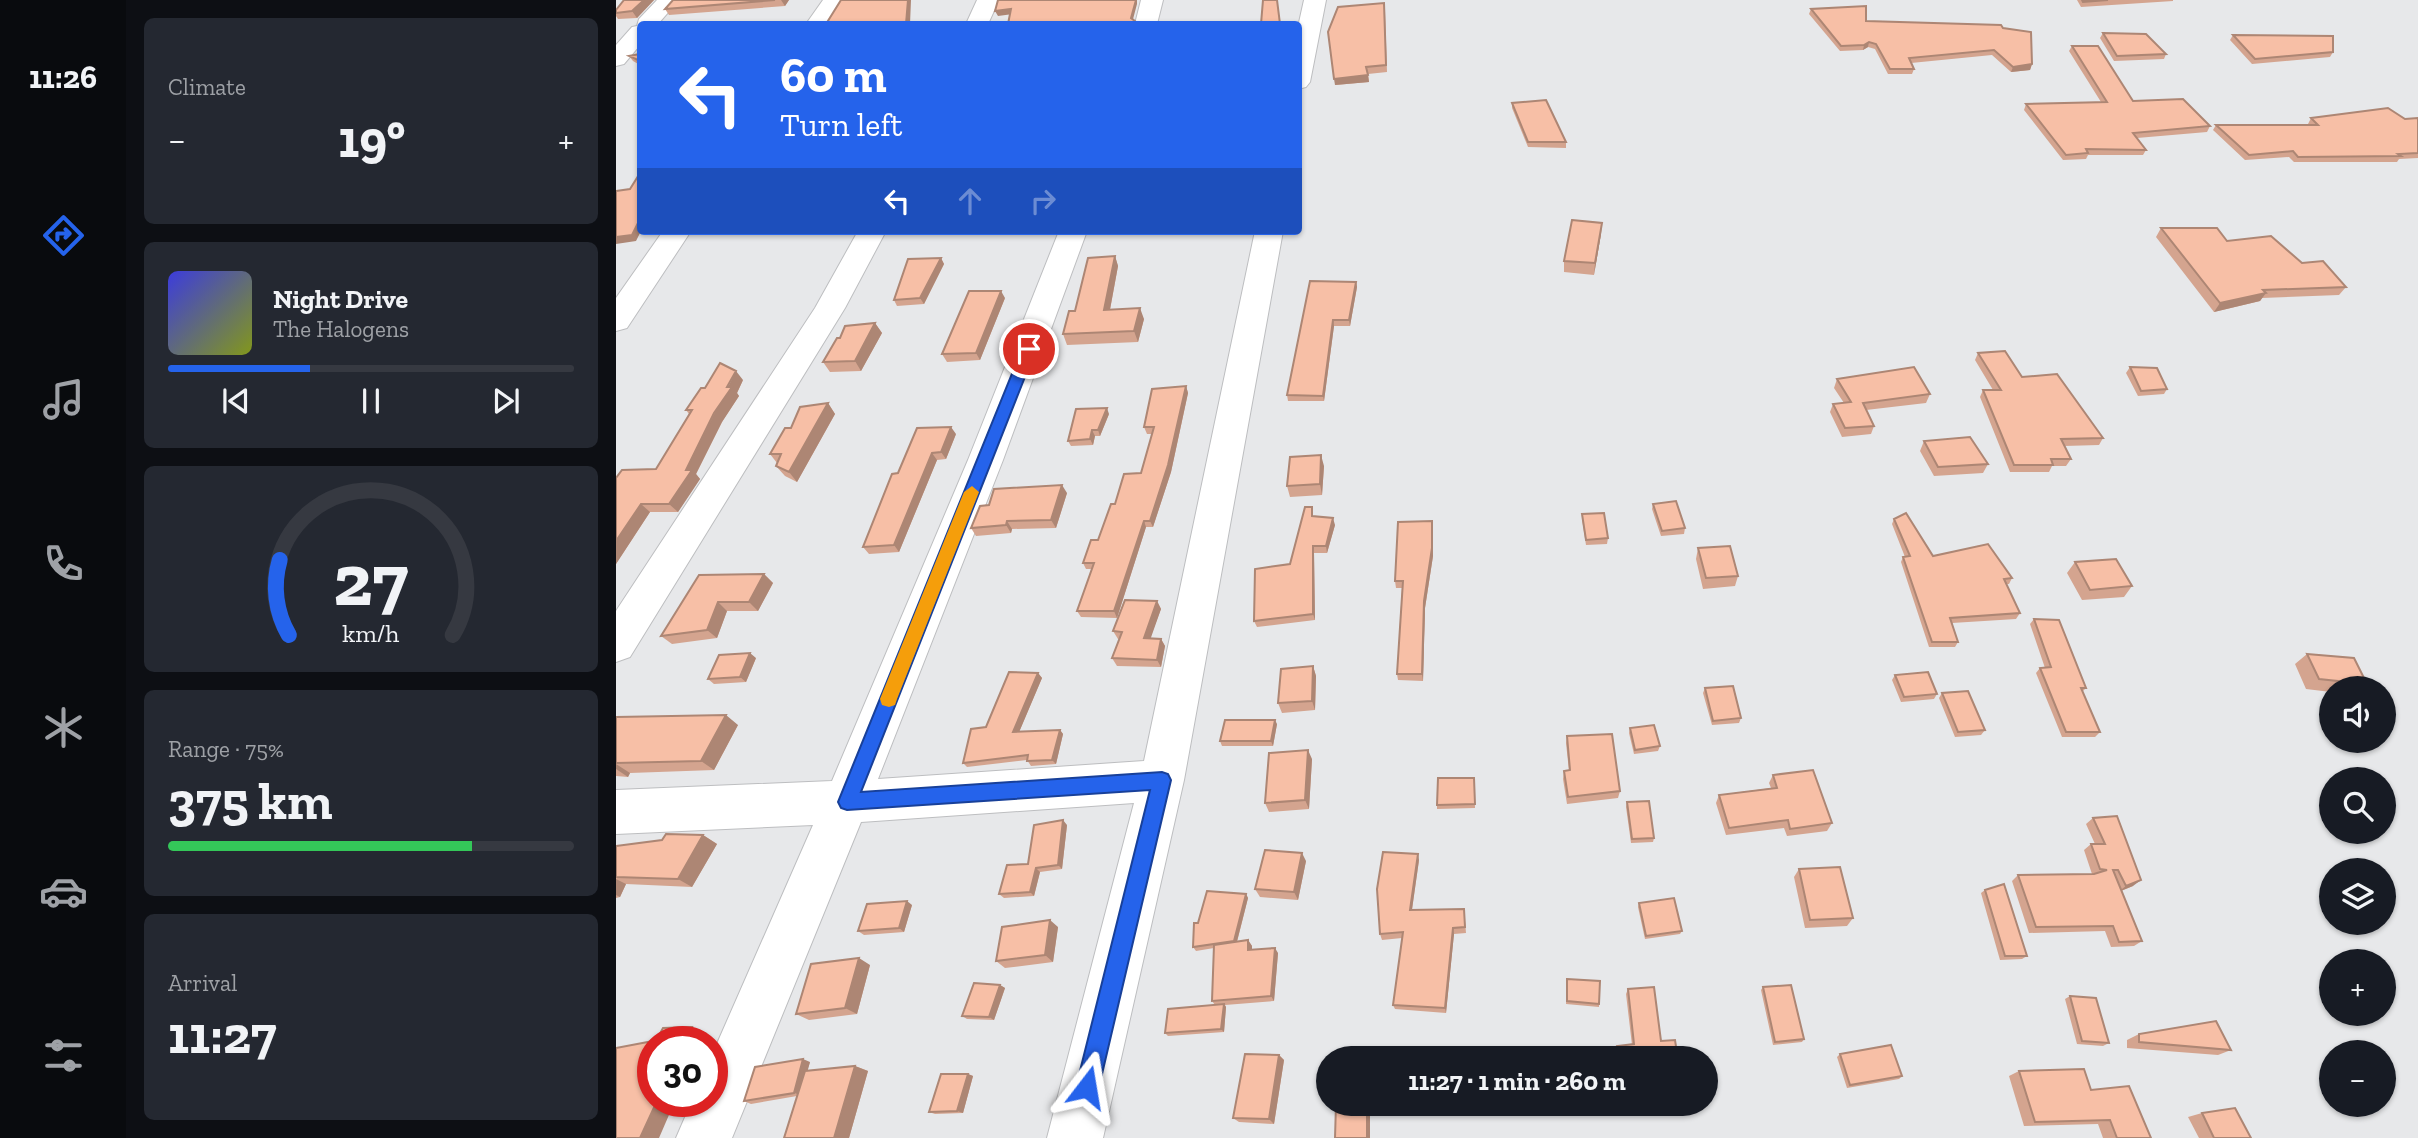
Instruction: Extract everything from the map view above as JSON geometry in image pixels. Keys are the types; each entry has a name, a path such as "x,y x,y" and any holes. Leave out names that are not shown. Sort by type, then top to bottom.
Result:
{"street":[{"path":"650,21 668,0"},
{"path":"819,21 834,0"},
{"path":"978,21 988,0"},
{"path":"1147,21 1152,0"},
{"path":"1302,63 1315,0"},
{"path":"616,60 637,36"},
{"path":"616,321 674,235"},
{"path":"616,645 830,308 870,235"},
{"path":"704,1138 847,802 1029,349 1072,235"},
{"path":"1075,1138 1162,780 1268,235"},
{"path":"616,813 847,802 1162,780"}],"building":[{"path":"624,0 644,0 632,11 616,13"},
{"path":"673,0 775,0 665,9"},
{"path":"841,0 908,0 906,21 828,21"},
{"path":"998,0 1136,0 1131,18 1135,21 1009,21 1011,9 995,11"},
{"path":"1263,0 1277,0 1280,21 1261,21"},
{"path":"1384,3 1386,65 1366,67 1368,75 1334,79 1328,32 1338,7"},
{"path":"1866,6 1866,21 2001,25 2003,28 2031,32 2032,64 2013,67 1994,50 1909,58 1914,69 1890,69 1876,44 1869,42 1864,45 1841,46 1811,9"},
{"path":"2103,33 2146,34 2166,54 2117,56"},
{"path":"2233,35 2333,36 2333,52 2255,59"},
{"path":"2072,46 2098,46 2133,101 2183,99 2210,126 2133,133 2146,150 2086,149 2088,153 2066,155 2026,104 2107,102"},
{"path":"1546,100 1566,142 1528,142 1512,103"},
{"path":"2388,108 2405,119 2418,118 2418,153 2398,154 2401,156 2298,157 2293,151 2249,155 2216,125 2318,125 2311,118"},
{"path":"637,178 637,225 632,235 616,237 616,191 630,189"},
{"path":"1572,220 1602,223 1595,263 1564,261"},
{"path":"2161,228 2217,228 2227,241 2271,236 2302,263 2323,261 2346,287 2263,290 2266,293 2220,303"},
{"path":"1115,256 1104,310 1140,308 1134,331 1063,334 1069,311 1075,311 1088,258"},
{"path":"941,258 920,298 894,300 908,259"},
{"path":"1310,281 1356,282 1349,320 1333,320 1323,396 1287,395"},
{"path":"969,291 1001,291 976,353 942,354"},
{"path":"875,323 855,361 823,362 845,326"},
{"path":"2005,351 2022,377 2057,374 2103,438 2061,439 2071,459 2051,459 2053,465 2014,465 1983,390 2001,390 1978,353"},
{"path":"720,363 736,371 727,387 732,387 714,413 686,470 692,470 669,504 641,504 616,541 616,478 622,470 656,469 692,410 686,410 701,388 705,388"},
{"path":"1914,367 1930,394 1863,403 1874,426 1845,428 1833,404 1851,402 1837,379"},
{"path":"2130,367 2157,368 2167,389 2141,391"},
{"path":"1186,386 1168,465 1150,521 1144,521 1114,611 1077,611 1094,563 1083,563 1091,540 1098,540 1111,504 1115,504 1124,474 1141,473 1154,427 1144,427 1152,389"},
{"path":"828,403 789,472 776,466 781,454 770,454 785,428 791,428 800,407"},
{"path":"1107,408 1098,430 1092,430 1090,439 1068,441 1076,409"},
{"path":"951,427 941,452 932,453 894,545 863,547 892,474 898,473 917,428"},
{"path":"1970,437 1988,464 1938,467 1924,441"},
{"path":"1321,455 1320,484 1287,486 1290,457"},
{"path":"1062,485 1051,520 1007,521 1006,525 971,528 980,506 989,505 994,489"},
{"path":"1676,501 1685,528 1662,531 1653,504"},
{"path":"1305,507 1312,507 1312,516 1333,518 1326,546 1313,546 1313,614 1254,621 1255,569 1290,564"},
{"path":"1604,513 1608,538 1586,540 1582,514"},
{"path":"1906,513 1933,556 1988,544 2012,578 2004,579 2020,613 1950,618 1958,642 1932,642 1903,557 1910,556 1894,519"},
{"path":"1432,521 1432,548 1424,601 1422,674 1397,674 1403,581 1395,581 1398,522"},
{"path":"1730,546 1738,576 1706,578 1698,548"},
{"path":"2116,559 2132,586 2090,590 2075,562"},
{"path":"764,574 749,602 718,602 707,630 661,636 699,575"},
{"path":"1125,600 1157,601 1144,638 1161,639 1157,660 1112,658 1122,632 1113,631"},
{"path":"2034,619 2059,620 2086,688 2081,688 2100,732 2066,732 2040,668 2051,667"},
{"path":"750,653 740,677 708,679 719,655"},
{"path":"2307,654 2354,658 2363,676 2319,676 2319,679"},
{"path":"1313,666 1312,701 1278,703 1281,669"},
{"path":"1009,672 1038,673 1013,732 1060,730 1052,760 1027,761 1028,755 963,763 971,729 986,727"},
{"path":"1928,672 1937,694 1904,697 1895,675"},
{"path":"1733,686 1741,718 1713,721 1705,688"},
{"path":"1968,691 1985,730 1958,732 1942,693"},
{"path":"726,715 701,761 616,763 616,717"},
{"path":"1225,720 1275,720 1271,741 1220,741"},
{"path":"1654,725 1660,746 1635,750 1630,728"},
{"path":"1612,734 1620,791 1568,797 1564,771 1570,770 1567,736"},
{"path":"1308,750 1305,800 1265,803 1269,753"},
{"path":"1813,770 1832,823 1790,829 1788,820 1729,828 1719,795 1777,788 1773,775"},
{"path":"1438,778 1474,778 1475,804 1437,805"},
{"path":"1649,801 1654,838 1632,839 1627,802"},
{"path":"2117,816 2141,880 2126,886 2118,870 2113,870 2142,941 2119,942 2113,926 2036,927 2018,875 2094,874 2107,870 2100,869 2091,844 2105,844 2093,818"},
{"path":"1063,820 1058,865 1036,868 1030,892 999,894 1007,865 1028,864 1034,825"},
{"path":"666,834 703,835 678,879 616,877 616,846 662,840"},
{"path":"1265,850 1302,853 1294,892 1255,889"},
{"path":"1383,852 1418,854 1410,910 1464,909 1465,927 1453,928 1445,1008 1393,1005 1403,932 1380,934 1377,889"},
{"path":"1840,867 1853,918 1810,920 1799,869"},
{"path":"2004,884 2027,956 2005,956 1985,890"},
{"path":"1207,891 1246,894 1234,941 1193,947 1194,923 1198,923"},
{"path":"1674,898 1682,931 1646,936 1639,903"},
{"path":"907,901 899,928 858,931 867,904"},
{"path":"1050,920 1045,955 996,961 1002,927"},
{"path":"1248,940 1248,950 1275,948 1271,996 1212,1001 1214,945"},
{"path":"859,958 845,1008 796,1014 811,964"},
{"path":"1567,979 1600,981 1599,1004 1567,1001"},
{"path":"974,983 1000,985 989,1017 962,1016"},
{"path":"1791,985 1804,1039 1775,1042 1763,987"},
{"path":"1654,987 1661,1041 1675,1040 1676,1046 1617,1046 1634,1044 1628,989"},
{"path":"2070,996 2096,998 2109,1043 2082,1041"},
{"path":"1224,1004 1221,1029 1165,1033 1168,1009"},
{"path":"2216,1021 2231,1050 2139,1042 2139,1034"},
{"path":"637,1044 637,1117 650,1117 640,1138 616,1138 616,1048"},
{"path":"1891,1045 1902,1076 1850,1085 1840,1054"},
{"path":"1245,1054 1279,1055 1269,1119 1233,1118"},
{"path":"803,1059 794,1093 744,1101 755,1067"},
{"path":"855,1066 834,1138 784,1138 805,1071"},
{"path":"2084,1069 2091,1090 2129,1086 2151,1138 2117,1138 2110,1120 2035,1122 2019,1071"},
{"path":"941,1074 968,1074 957,1111 929,1112"},
{"path":"2235,1108 2251,1138 2214,1138 2202,1113"},
{"path":"1336,1116 1367,1116 1367,1138 1335,1138"}],"slow traffic":[{"path":"889,699 972,492"}],"route":[{"path":"1029,349 847,802 1162,780 1087,1087"}]}
